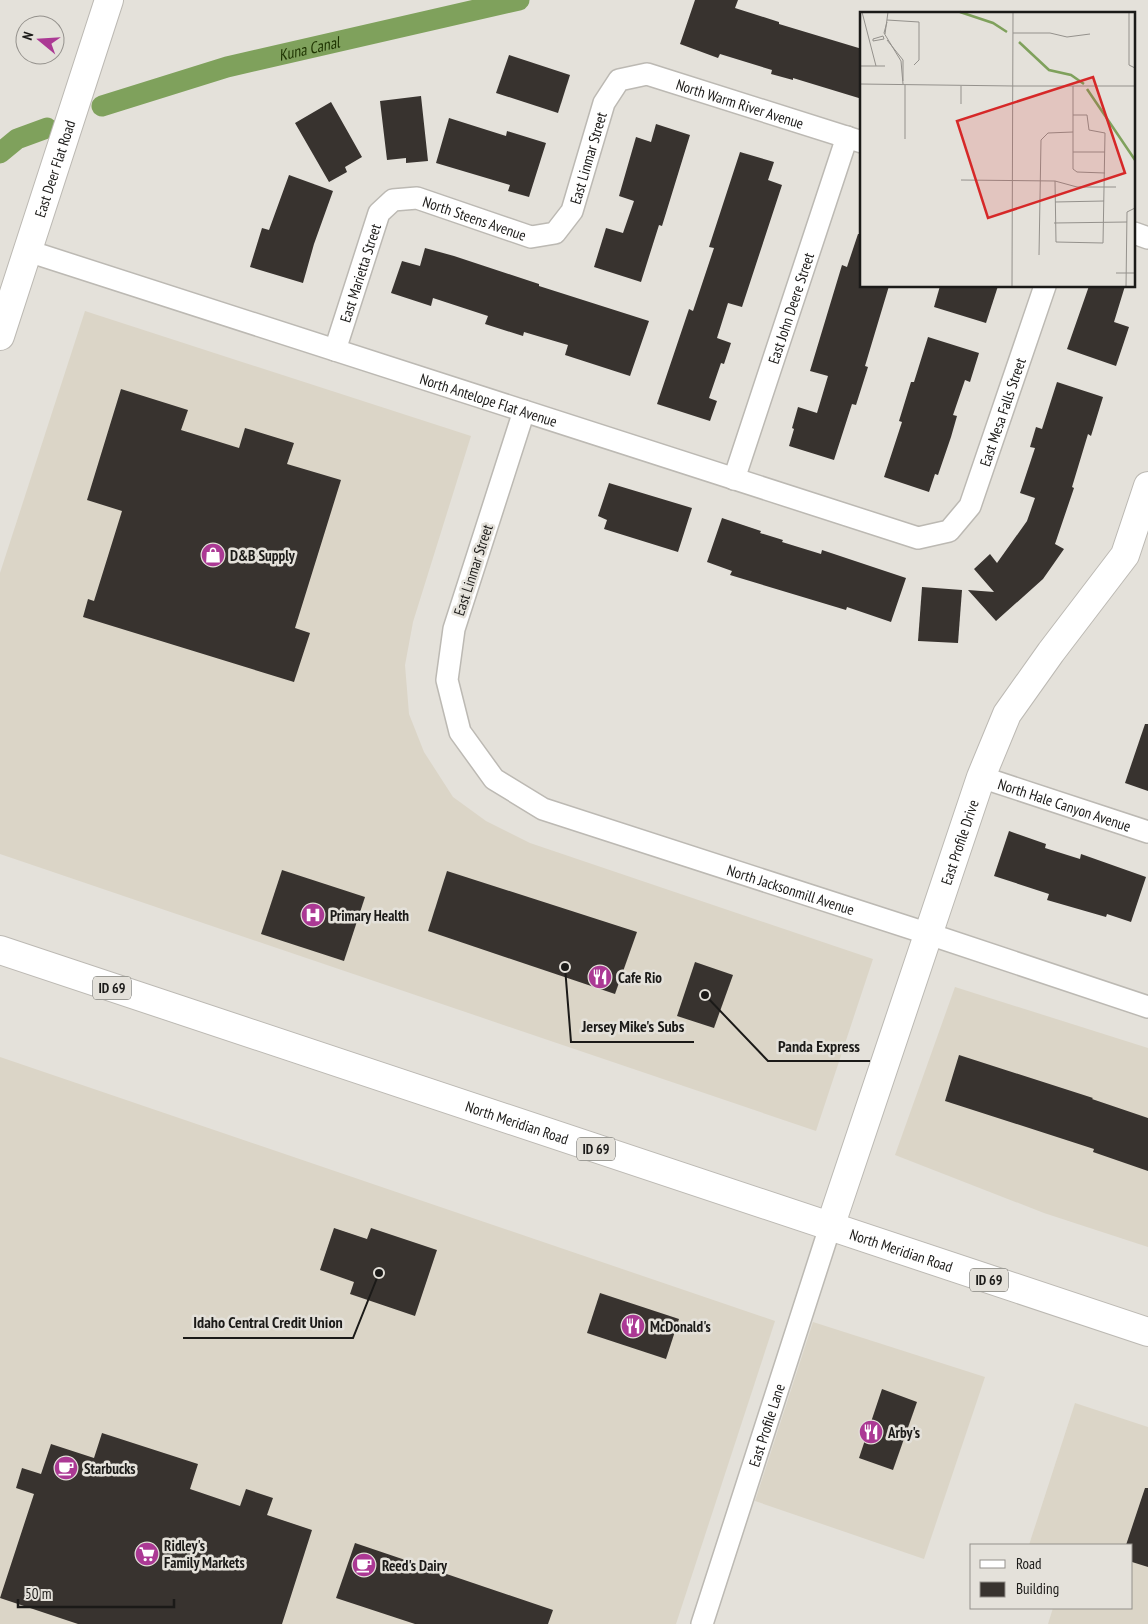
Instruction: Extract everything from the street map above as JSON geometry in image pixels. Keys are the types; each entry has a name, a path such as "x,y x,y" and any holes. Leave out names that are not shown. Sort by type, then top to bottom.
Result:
{"main road":[{"name":"East Deer Flat Road","path":"0,336 108,0"},
{"name":"East Profile Drive","path":"830,1227 981,777 1006,714 1125,555 1148,486"},
{"name":"North Meridian Road","path":"0,950 1148,1332"}],"street":[{"name":"North Warm River Avenue","path":"618,80 647,74 855,140"},
{"name":"East Linmar Street","path":"555,233 572,211 604,103 618,80"},
{"name":"East John Deere Street","path":"734,479 855,140"},
{"name":"North Steens Avenue","path":"393,200 417,198 531,236 555,233"},
{"name":"East Marietta Street","path":"335,350 379,213 393,200"},
{"path":"1136,234 1148,238"},
{"name":"North Antelope Flat Avenue","path":"28,251 918,538 949,532"},
{"name":"East Mesa Falls Street","path":"949,532 970,506 1044,288"},
{"name":"East Linmar Street","path":"460,732 447,680 454,629 524,411"},
{"name":"North Jacksonmill Avenue","path":"460,732 494,779 543,809 1148,1007"},
{"name":"North Hale Canyon Avenue","path":"981,777 1148,832"},
{"name":"East Profile Lane","path":"702,1624 830,1227"}],"shaded area":[{"path":"85,311 471,436 413,622 405,665 409,714 424,752 453,797 486,821 530,843 873,959 816,1131 0,854 0,573"},
{"path":"955,987 1148,1048 1148,1247 1044,1213 895,1155"},
{"path":"0,1057 775,1321 676,1624 0,1624"},
{"path":"813,1322 985,1377 924,1559 755,1501"},
{"path":"1075,1403 1148,1427 1148,1624 1048,1624 1053,1609 1133,1609 1133,1544 1029,1544"}],"building":[{"path":"695,0 738,0 735,8 779,22 779,24 860,48 860,98 793,78 793,80 771,74 772,70 720,54 718,58 680,44"},
{"path":"509,55 570,75 558,113 496,93"},
{"path":"421,96 428,161 406,163 406,158 387,160 380,101"},
{"path":"331,102 362,157 345,167 347,172 329,182 295,123"},
{"path":"449,118 506,136 507,131 546,143 529,197 508,191 510,185 436,163"},
{"path":"656,124 690,135 662,226 659,225 641,282 594,267 606,228 623,233 634,201 619,196 636,137 651,142"},
{"path":"740,152 774,162 768,180 782,185 742,307 728,303 717,338 731,343 724,364 721,363 709,398 717,401 710,421 657,404 689,309 693,311 714,248 709,247"},
{"path":"289,175 333,191 314,244 303,283 250,267 262,228 269,230"},
{"path":"858,234 860,234 860,288 888,288 865,366 868,367 856,405 852,404 834,460 789,446 798,407 817,413 828,376 810,371 842,265 847,267"},
{"path":"425,248 649,321 630,376 565,355 568,345 524,332 523,336 485,324 488,316 433,298 431,306 391,293 402,261 420,266"},
{"path":"939,288 997,288 986,323 934,307"},
{"path":"1088,288 1124,288 1114,322 1129,327 1116,366 1067,349"},
{"path":"928,337 979,353 970,382 965,380 953,415 957,416 951,437 938,475 935,474 929,492 884,477 902,422 899,421 911,382 914,382"},
{"path":"1057,382 1103,397 1091,436 1088,434 1072,487 1074,488 1055,544 1064,549 1043,579 996,621 968,590 994,592 974,569 990,554 997,563 1027,521 1035,498 1020,493 1035,448 1030,447 1036,427 1042,429"},
{"name":"D&B Supply","path":"121,389 188,410 181,430 239,448 245,428 294,443 287,464 341,480 295,628 310,633 294,682 83,617 88,599 94,601 122,511 87,500"},
{"path":"609,483 692,508 678,552 604,529 607,520 598,516"},
{"path":"722,518 761,531 760,533 783,540 782,542 821,554 822,550 906,578 891,622 847,607 846,610 730,575 732,571 707,562"},
{"path":"922,587 962,590 958,643 918,641"},
{"path":"1145,724 1148,724 1148,791 1125,783"},
{"path":"1009,831 1046,844 1045,848 1080,859 1081,854 1146,877 1131,922 1107,914 1106,917 1047,900 1049,894 994,876"},
{"name":"Primary Health","path":"282,870 365,897 344,961 261,934"},
{"path":"447,871 637,932 615,994 428,931"},
{"path":"695,962 733,975 714,1028 677,1016"},
{"path":"959,1055 1093,1098 1148,1118 1148,1171 1093,1152 1094,1149 945,1101"},
{"path":"334,1228 367,1239 371,1228 437,1250 415,1316 350,1294 354,1282 320,1270"},
{"name":"McDonald's","path":"600,1293 679,1319 666,1359 587,1333"},
{"path":"882,1389 917,1402 893,1470 859,1458"},
{"path":"102,1433 198,1464 190,1489 240,1506 246,1489 273,1498 267,1515 312,1530 282,1624 78,1624 0,1598 34,1494 16,1488 22,1468 41,1474 51,1444 94,1458"},
{"path":"1145,1488 1148,1488 1148,1567 1133,1562 1133,1544 1126,1544"},
{"path":"355,1543 553,1610 548,1624 415,1624 336,1598"}],"waterway":[{"name":"Kuna Canal","path":"102,106 227,67 519,0"},
{"name":"Kuna Canal","path":"0,153 17,139 47,128"}],"place":[{"name":"D&B Supply","path":"213,555"},
{"name":"Primary Health","path":"313,915"},
{"name":"Jersey Mike's Subs","path":"565,967"},
{"name":"Cafe Rio","path":"600,977"},
{"name":"Panda Express","path":"705,995"},
{"name":"Idaho Central Credit Union","path":"379,1273"},
{"name":"McDonald's","path":"633,1326"},
{"name":"Arby's","path":"871,1432"},
{"name":"Starbucks","path":"66,1468"},
{"name":"Ridley's Family Markets","path":"147,1554"},
{"name":"Reed's Dairy","path":"364,1565"}]}
